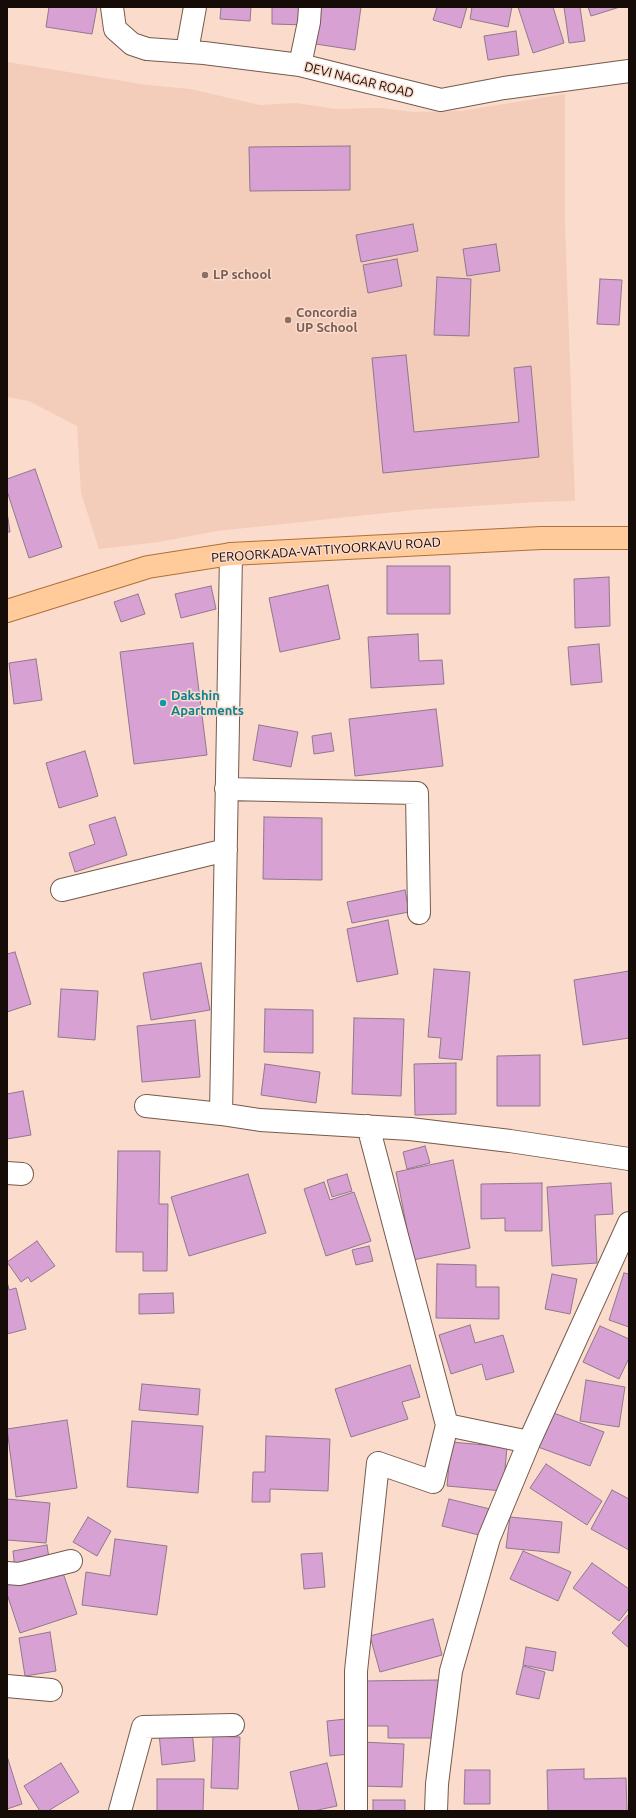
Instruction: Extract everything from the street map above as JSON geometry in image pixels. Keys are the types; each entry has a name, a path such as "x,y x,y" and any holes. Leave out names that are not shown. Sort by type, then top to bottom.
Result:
{"main road":[{"name":"PEROORKADA-VATTIYOORKAVU ROAD","path":"7,611 148,567 231,554 540,538 629,538"}],"street":[{"name":"DEVI NAGAR ROAD","path":"112,7 114,30 132,44 147,49 187,51 300,65 441,100 504,88 629,71"},
{"path":"187,51 196,7"},
{"path":"300,65 309,22 310,7"},
{"path":"221,1114 231,554"},
{"path":"226,789 417,793 419,913"},
{"path":"62,890 226,850"},
{"path":"146,1106 221,1114 260,1120 410,1129 502,1140 629,1159"},
{"path":"356,1811 356,1671 378,1463 433,1482 448,1425 368,1126"},
{"path":"436,1811 437,1784 450,1671 488,1538 529,1442 629,1223"},
{"path":"448,1425 529,1442"},
{"path":"7,1573 19,1574 71,1561"},
{"path":"7,1686 51,1690"},
{"path":"119,1811 143,1727 233,1725"}],"shaded area":[{"name":"Concordia UP School","path":"7,62 147,85 190,89 260,105 296,103 335,109 380,108 414,112 461,111 565,94 565,223 575,501 414,510 217,531 159,542 99,549 81,493 77,426 29,401 7,397"}],"building":[{"path":"49,7 97,7 92,34 46,27"},
{"path":"221,7 251,7 250,21 220,19"},
{"path":"272,7 308,7 307,25 272,24"},
{"path":"314,7 361,7 355,50 309,43"},
{"path":"437,7 467,7 461,28 433,20"},
{"path":"472,7 512,7 508,27 470,19"},
{"path":"518,7 553,7 564,43 533,53"},
{"path":"564,7 580,7 585,41 569,43"},
{"path":"588,7 620,7 591,16"},
{"path":"516,31 519,55 488,60 484,36"},
{"path":"350,146 350,190 250,191 249,147"},
{"path":"413,224 418,251 361,262 356,235"},
{"path":"496,244 500,271 467,276 463,249"},
{"path":"397,259 402,286 368,293 363,265"},
{"path":"437,277 471,279 469,336 434,335"},
{"path":"600,279 622,280 619,325 597,324"},
{"path":"406,355 414,432 519,422 514,368 531,366 539,457 383,473 372,358"},
{"path":"35,469 62,547 29,558 7,491 7,479"},
{"path":"7,512 10,532 7,532"},
{"path":"387,566 450,566 450,614 387,614"},
{"path":"609,577 610,626 575,628 574,579"},
{"path":"328,585 340,639 280,652 269,598"},
{"path":"211,586 216,609 181,618 175,594"},
{"path":"138,594 145,614 121,622 114,602"},
{"path":"418,634 419,661 442,660 444,684 371,688 368,637"},
{"name":"Dakshin Apartments","path":"193,643 207,755 134,764 120,652"},
{"path":"599,644 602,682 571,685 568,647"},
{"path":"36,659 42,700 14,704 9,663"},
{"path":"436,709 443,766 355,776 349,719"},
{"path":"259,725 298,732 291,767 253,760"},
{"path":"331,733 334,751 314,754 312,736"},
{"path":"85,751 98,796 59,808 46,763"},
{"path":"115,817 127,855 75,872 69,853 95,844 89,825"},
{"path":"264,817 322,818 322,880 263,879"},
{"path":"405,890 409,912 352,923 347,902"},
{"path":"388,920 398,974 357,982 347,929"},
{"path":"15,952 31,1004 7,1012 7,954"},
{"path":"201,963 210,1010 151,1020 143,973"},
{"path":"434,969 470,972 462,1060 439,1058 441,1038 428,1037"},
{"path":"629,971 629,1038 583,1045 574,980"},
{"path":"61,989 98,991 95,1040 58,1037"},
{"path":"265,1009 313,1010 313,1053 264,1052"},
{"path":"354,1018 404,1019 401,1096 352,1094"},
{"path":"195,1020 200,1077 142,1082 137,1026"},
{"path":"540,1055 540,1106 497,1106 497,1056"},
{"path":"456,1063 456,1114 415,1115 414,1064"},
{"path":"265,1064 320,1072 316,1103 261,1095"},
{"path":"23,1091 31,1135 7,1139 7,1094"},
{"path":"425,1146 430,1163 407,1169 403,1152"},
{"path":"118,1151 160,1151 159,1204 168,1204 167,1271 143,1271 143,1252 116,1252"},
{"path":"453,1160 470,1248 413,1260 396,1172"},
{"path":"248,1174 266,1233 189,1256 171,1197"},
{"path":"347,1174 352,1191 332,1197 327,1180"},
{"path":"324,1182 330,1200 354,1192 371,1241 326,1256 304,1189"},
{"path":"542,1183 542,1231 505,1231 505,1218 481,1219 481,1184"},
{"path":"611,1183 613,1214 595,1215 597,1263 552,1266 547,1187"},
{"path":"37,1241 55,1266 31,1282 28,1277 21,1282 7,1262"},
{"path":"369,1246 373,1261 356,1265 352,1250"},
{"path":"437,1264 476,1265 476,1287 499,1287 499,1319 436,1318"},
{"path":"624,1273 629,1274 629,1327 609,1320"},
{"path":"552,1274 577,1279 570,1314 545,1309"},
{"path":"7,1281 9,1290 16,1288 26,1329 7,1334"},
{"path":"173,1293 174,1313 139,1314 139,1294"},
{"path":"470,1325 475,1343 503,1335 514,1372 486,1380 482,1364 451,1374 439,1335"},
{"path":"600,1326 629,1339 629,1358 619,1379 583,1362"},
{"path":"410,1365 420,1397 402,1402 408,1419 351,1437 335,1389"},
{"path":"586,1380 625,1387 619,1427 580,1421"},
{"path":"142,1384 200,1389 198,1415 139,1410"},
{"path":"551,1412 604,1432 590,1466 538,1447"},
{"path":"67,1420 77,1488 16,1497 7,1429"},
{"path":"132,1421 203,1426 198,1493 127,1487"},
{"path":"266,1436 330,1439 328,1491 270,1489 270,1502 252,1502 253,1472 265,1472"},
{"path":"451,1442 507,1447 503,1491 447,1486"},
{"path":"546,1464 602,1501 587,1525 530,1488"},
{"path":"612,1490 629,1499 629,1550 591,1529"},
{"path":"7,1499 50,1503 46,1543 7,1540"},
{"path":"449,1499 490,1509 483,1536 442,1526"},
{"path":"88,1517 111,1531 97,1556 73,1542"},
{"path":"510,1517 562,1522 559,1553 506,1548"},
{"path":"115,1539 167,1546 157,1615 82,1605 86,1572 110,1576"},
{"path":"47,1545 50,1565 15,1570 13,1551"},
{"path":"523,1551 571,1572 558,1601 510,1579"},
{"path":"322,1553 325,1587 304,1589 301,1554"},
{"path":"592,1563 629,1589 629,1608 619,1621 573,1588"},
{"path":"61,1567 77,1614 20,1633 7,1594 7,1585"},
{"path":"629,1614 629,1648 612,1633"},
{"path":"433,1619 442,1655 380,1672 370,1636"},
{"path":"50,1632 56,1671 25,1676 19,1638"},
{"path":"526,1647 556,1652 553,1671 523,1665"},
{"path":"523,1666 545,1672 539,1699 516,1694"},
{"path":"439,1680 439,1738 388,1738 388,1726 362,1726 362,1681"},
{"path":"346,1719 349,1754 330,1756 327,1721"},
{"path":"192,1730 195,1761 162,1765 159,1733"},
{"path":"213,1736 240,1737 238,1789 211,1788"},
{"path":"362,1742 404,1744 402,1787 360,1786"},
{"path":"7,1756 22,1804 7,1809"},
{"path":"61,1763 79,1792 48,1811 40,1811 24,1786"},
{"path":"327,1763 337,1806 313,1811 299,1811 290,1772"},
{"path":"584,1769 584,1779 626,1778 627,1811 548,1811 547,1770"},
{"path":"465,1770 490,1770 490,1804 464,1804"},
{"path":"157,1779 204,1779 203,1811 157,1811"},
{"path":"373,1800 405,1800 405,1811 373,1811"}],"place":[{"name":"LP school","path":"205,275"},
{"name":"Concordia UP School","path":"288,320"},
{"name":"Dakshin Apartments","path":"163,703"}]}
